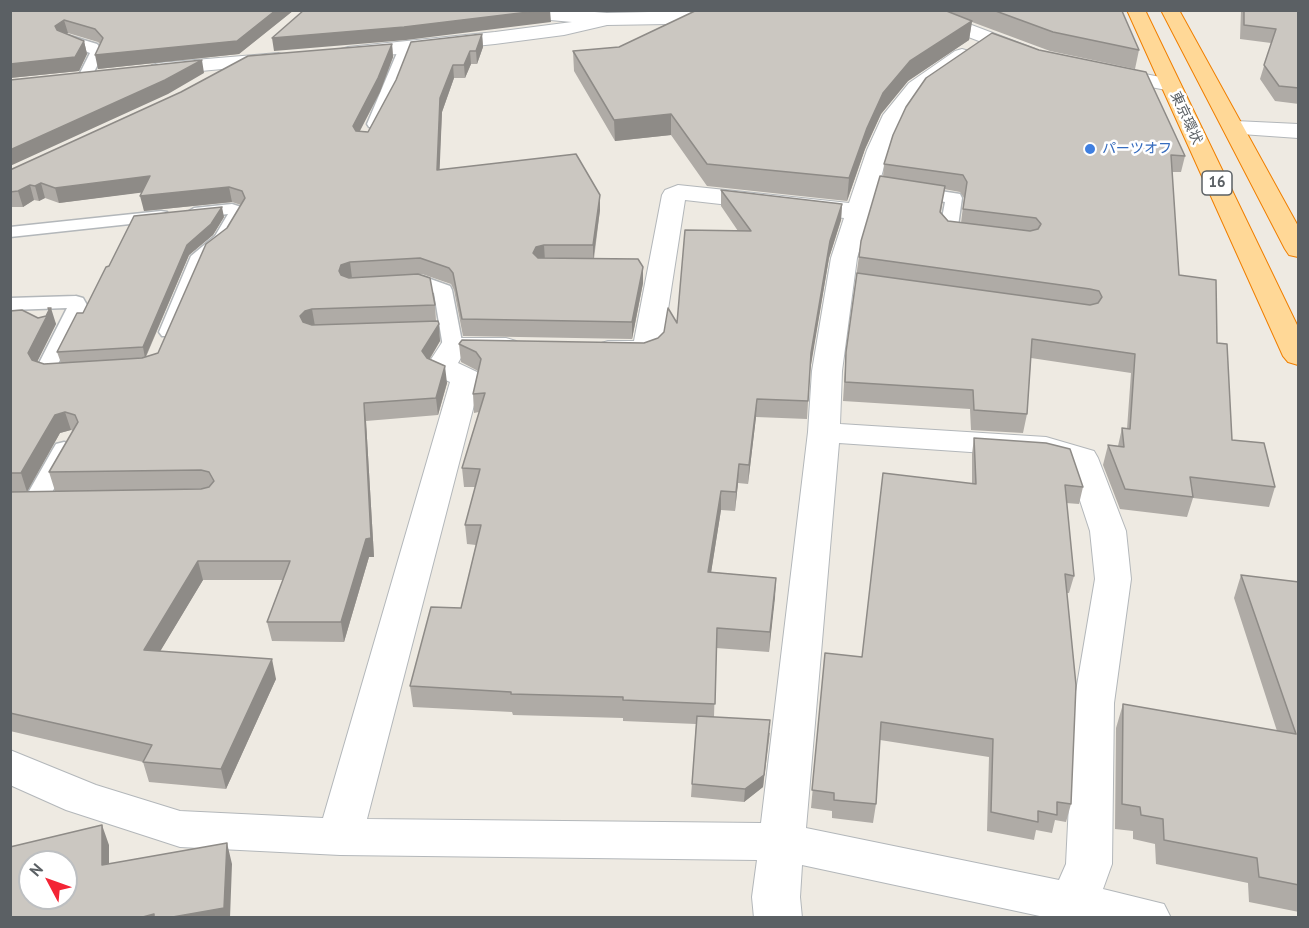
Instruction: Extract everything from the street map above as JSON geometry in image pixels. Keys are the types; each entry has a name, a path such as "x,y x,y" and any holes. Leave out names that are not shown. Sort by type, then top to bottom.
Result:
{"highway":[{"name":"東京環状","path":"1136,10 1299,356"},
{"name":"16","path":"1170,10 1299,249"}],"street":[{"path":"496,10 607,19 668,18 724,10"},
{"path":"914,10 986,39 1044,58"},
{"path":"325,55 406,48 564,29 607,19"},
{"path":"778,918 776,897 824,432 827,371 852,283 844,258 869,195 878,150 891,120 916,87 986,39"},
{"path":"206,84 245,62 270,42"},
{"path":"138,71 302,57"},
{"path":"1086,68 1171,85"},
{"path":"62,80 106,75"},
{"path":"1235,128 1299,131"},
{"path":"585,349 644,350 647,348 650,268 674,195 678,192 869,195"},
{"path":"340,837 466,378 441,367 443,336 538,348"},
{"path":"824,432 1046,447 1082,458 1108,531 1113,579 1094,703 1089,864 1074,902"},
{"path":"10,766 82,798 180,829 340,837 782,842 1147,918"}],"lane":[{"path":"67,39 92,47 97,52 85,78"},
{"path":"365,141 389,93 406,48"},
{"path":"903,190 954,198 949,230 984,236"},
{"path":"10,232 232,209 238,212 222,239 200,256 160,353"},
{"path":"387,284 422,282 443,290 443,336"},
{"path":"10,304 76,302 78,305 45,371 51,373 82,371"},
{"path":"10,318 33,320"},
{"path":"10,501 48,500 70,439"}],"building":[{"path":"10,10 276,10 237,41 95,55 103,38 95,29 64,20 55,26 57,30 84,41 75,57 10,64"},
{"path":"304,10 545,10 404,27 272,38"},
{"path":"697,10 944,10 972,21 910,61 883,93 867,128 849,178 707,164 671,114 614,120 573,51 619,47"},
{"path":"993,10 1121,10 1139,50 1053,32"},
{"path":"1244,10 1299,10 1299,88 1279,86 1264,65 1276,29 1244,25"},
{"path":"992,33 1039,50 1146,72 1185,156 1171,155 1179,275 1216,280 1217,343 1227,344 1232,440 1264,443 1275,487 1190,477 1193,497 1125,489 1108,445 1124,447 1122,428 1130,429 1135,354 1032,339 1027,414 974,410 973,390 845,382 846,352 857,273 1090,305 1098,303 1102,297 1099,291 1090,289 859,257 861,241 880,176 945,186 940,212 948,221 1030,231 1038,229 1041,224 1036,218 963,209 967,182 963,175 884,164 893,135 906,107 926,78"},
{"path":"482,34 476,51 470,51 464,65 453,65 440,98 437,170 576,154 600,195 593,245 544,245 536,247 533,253 538,258 638,259 643,267 632,322 462,319 453,273 449,268 420,258 350,262 341,265 339,271 341,275 349,278 418,274 430,278 435,305 312,309 300,316 303,322 312,325 438,321 439,324 422,351 427,358 445,366 436,398 364,403 371,538 366,539 341,622 267,622 290,561 198,561 144,650 272,659 221,769 143,762 152,745 10,713 10,492 201,489 209,487 214,481 209,472 201,470 49,472 78,422 75,415 65,412 55,415 21,473 10,473 10,311 22,310 38,318 46,316 48,308 51,308 28,353 32,360 44,364 142,358 158,353 206,244 227,228 245,198 242,191 229,187 140,196 150,176 55,188 41,183 10,192 10,170 181,92 248,56 392,44 378,78 353,126 356,131 368,132 396,80 411,42"},
{"path":"202,60 165,80 10,150 10,80"},
{"path":"721,190 842,204 830,241 811,353 808,401 757,399 749,465 739,464 736,492 721,491 708,572 776,578 770,632 717,628 715,704 623,700 623,697 511,694 511,692 410,686 431,607 461,608 481,525 465,525 480,469 462,468 485,393 473,394 481,359 476,352 459,344 462,340 644,343 658,338 664,332 668,308 677,323 685,230 751,231"},
{"path":"222,207 211,224 187,245 143,347 57,352 77,313 83,313 134,216"},
{"path":"974,438 1046,443 1070,449 1083,487 1065,485 1074,576 1065,574 1076,685 1071,804 1057,802 1057,815 1038,811 1038,822 991,812 993,739 881,722 876,804 834,800 834,793 812,790 825,653 862,657 883,473 976,484"},
{"path":"1241,575 1299,582 1299,885 1259,877 1257,858 1164,840 1163,819 1141,815 1140,807 1122,804 1123,704 1296,734"},
{"path":"697,716 770,720 764,775 745,789 692,784"},
{"path":"102,825 102,865 227,843 224,908 167,918 154,918 154,914 139,918 10,918 10,847"}],"place":[{"name":"パーツオフ","path":"1090,149"}]}
